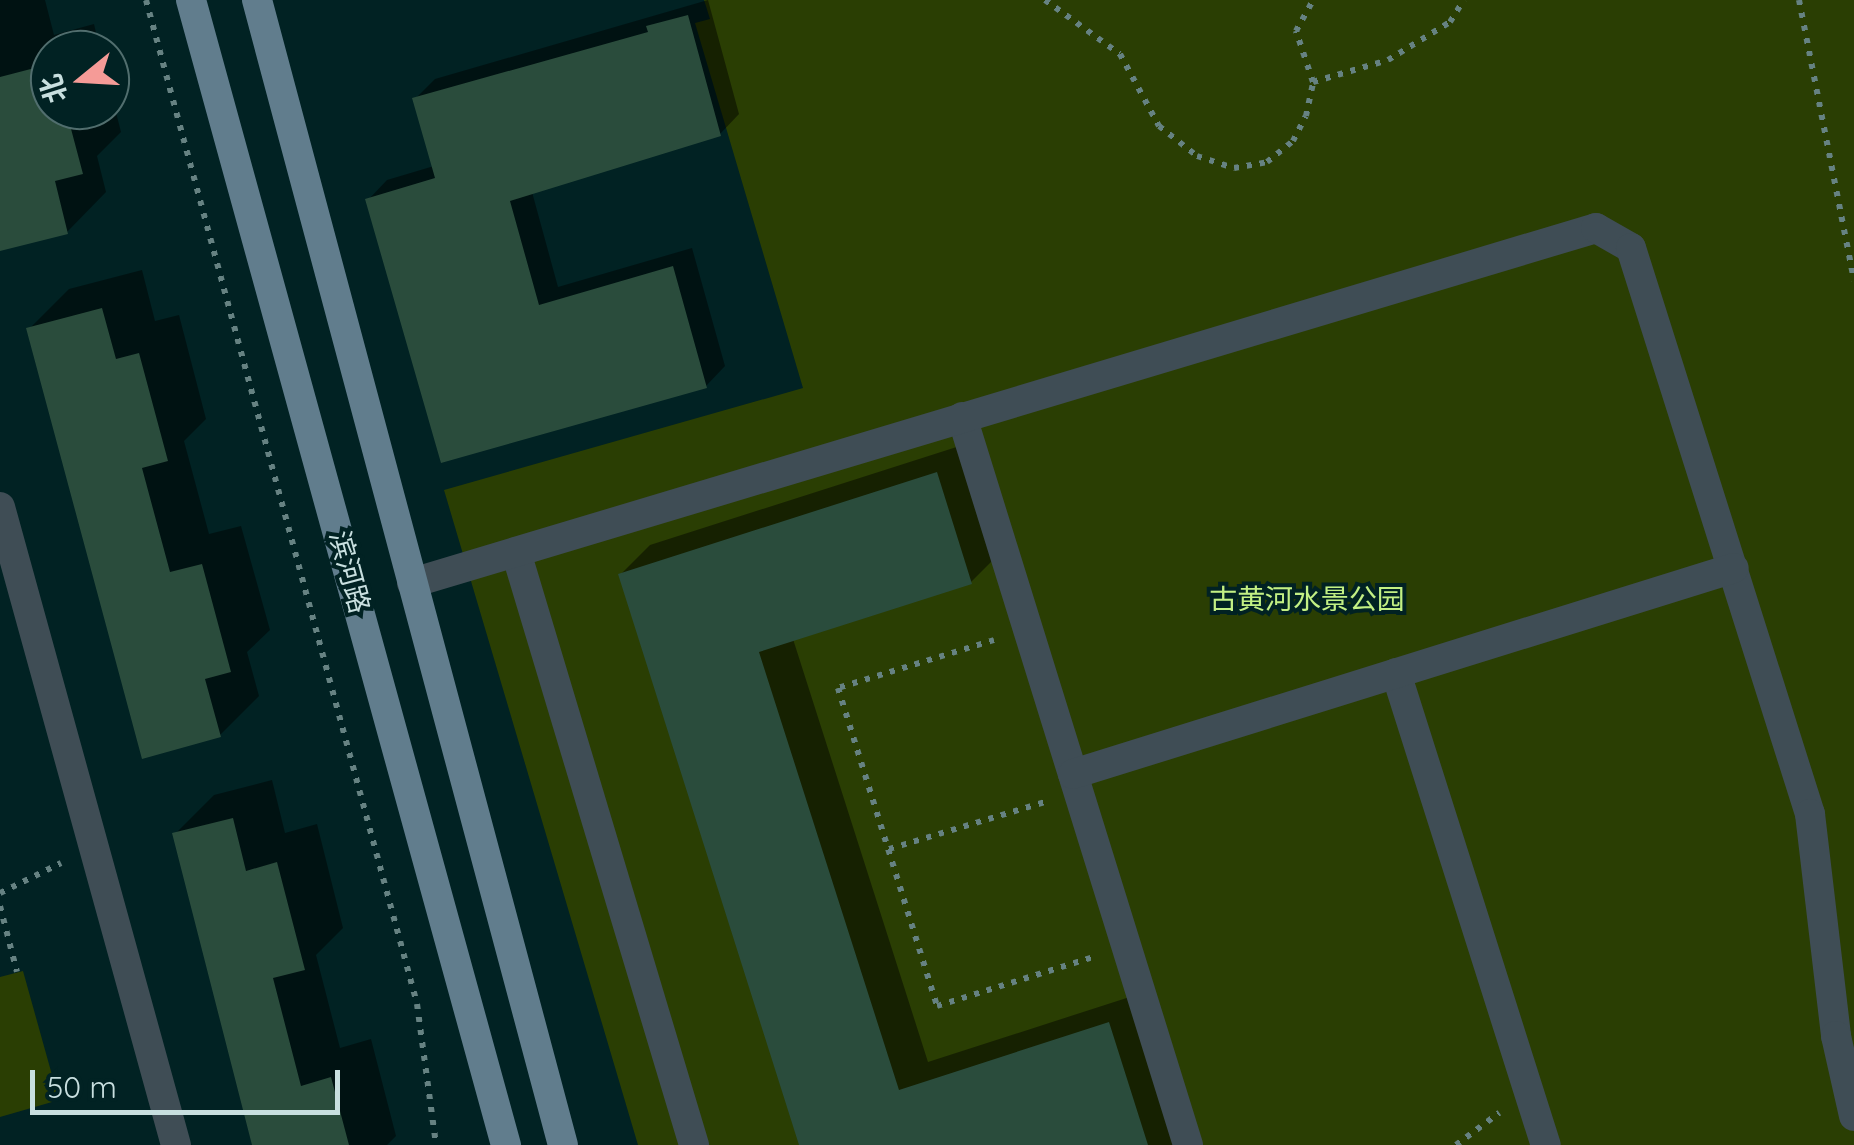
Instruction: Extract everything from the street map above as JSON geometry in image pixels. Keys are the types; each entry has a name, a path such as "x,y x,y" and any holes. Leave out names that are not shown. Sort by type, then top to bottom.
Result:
{"main road":[{"name":"滨河路","path":"192,0 506,1145"},
{"name":"滨河路","path":"257,0 562,1145"},
{"path":"430,859 490,1145"}],"lane":[{"path":"412,583 1596,228 1631,248 1810,814 1836,1036 1854,1116"},
{"path":"962,418 1188,1145"},
{"path":"0,507 176,1145"},
{"path":"516,552 694,1145"},
{"path":"1076,783 1396,673 1734,568"},
{"path":"1396,673 1546,1145"}],"path":[{"path":"146,0 417,1004 436,1145"},
{"path":"1045,0 1120,54 1159,126 1197,156 1234,168 1267,162 1293,142 1313,82 1296,31 1313,0"},
{"path":"1313,82 1388,60 1450,22 1464,0"},
{"path":"1798,0 1854,281"},
{"path":"1028,630 838,688 937,1006 1126,947"},
{"path":"888,849 1076,783"},
{"path":"0,893 94,847"},
{"path":"0,906 17,972"},
{"path":"1456,1145 1528,1090"}],"green space":[{"name":"古黄河水景公园","path":"704,0 1854,0 1854,1145 638,1145 444,490 803,388 695,23 710,19"},
{"path":"23,971 59,1100 0,1117 0,977"}],"building":[{"path":"688,15 721,136 510,201 539,305 673,266 707,388 441,463 365,199 435,178 412,98 648,32 646,26"},
{"path":"30,69 30,130 71,130 83,174 55,181 68,234 0,251 0,77"},
{"path":"102,308 116,359 139,353 168,461 142,468 170,572 202,564 231,672 205,679 221,737 142,759 26,328"},
{"path":"937,472 972,584 759,652 899,1090 1109,1022 1148,1145 799,1145 618,574"},
{"path":"233,818 246,871 277,862 305,970 273,978 301,1086 331,1077 349,1145 252,1145 172,833"}]}
